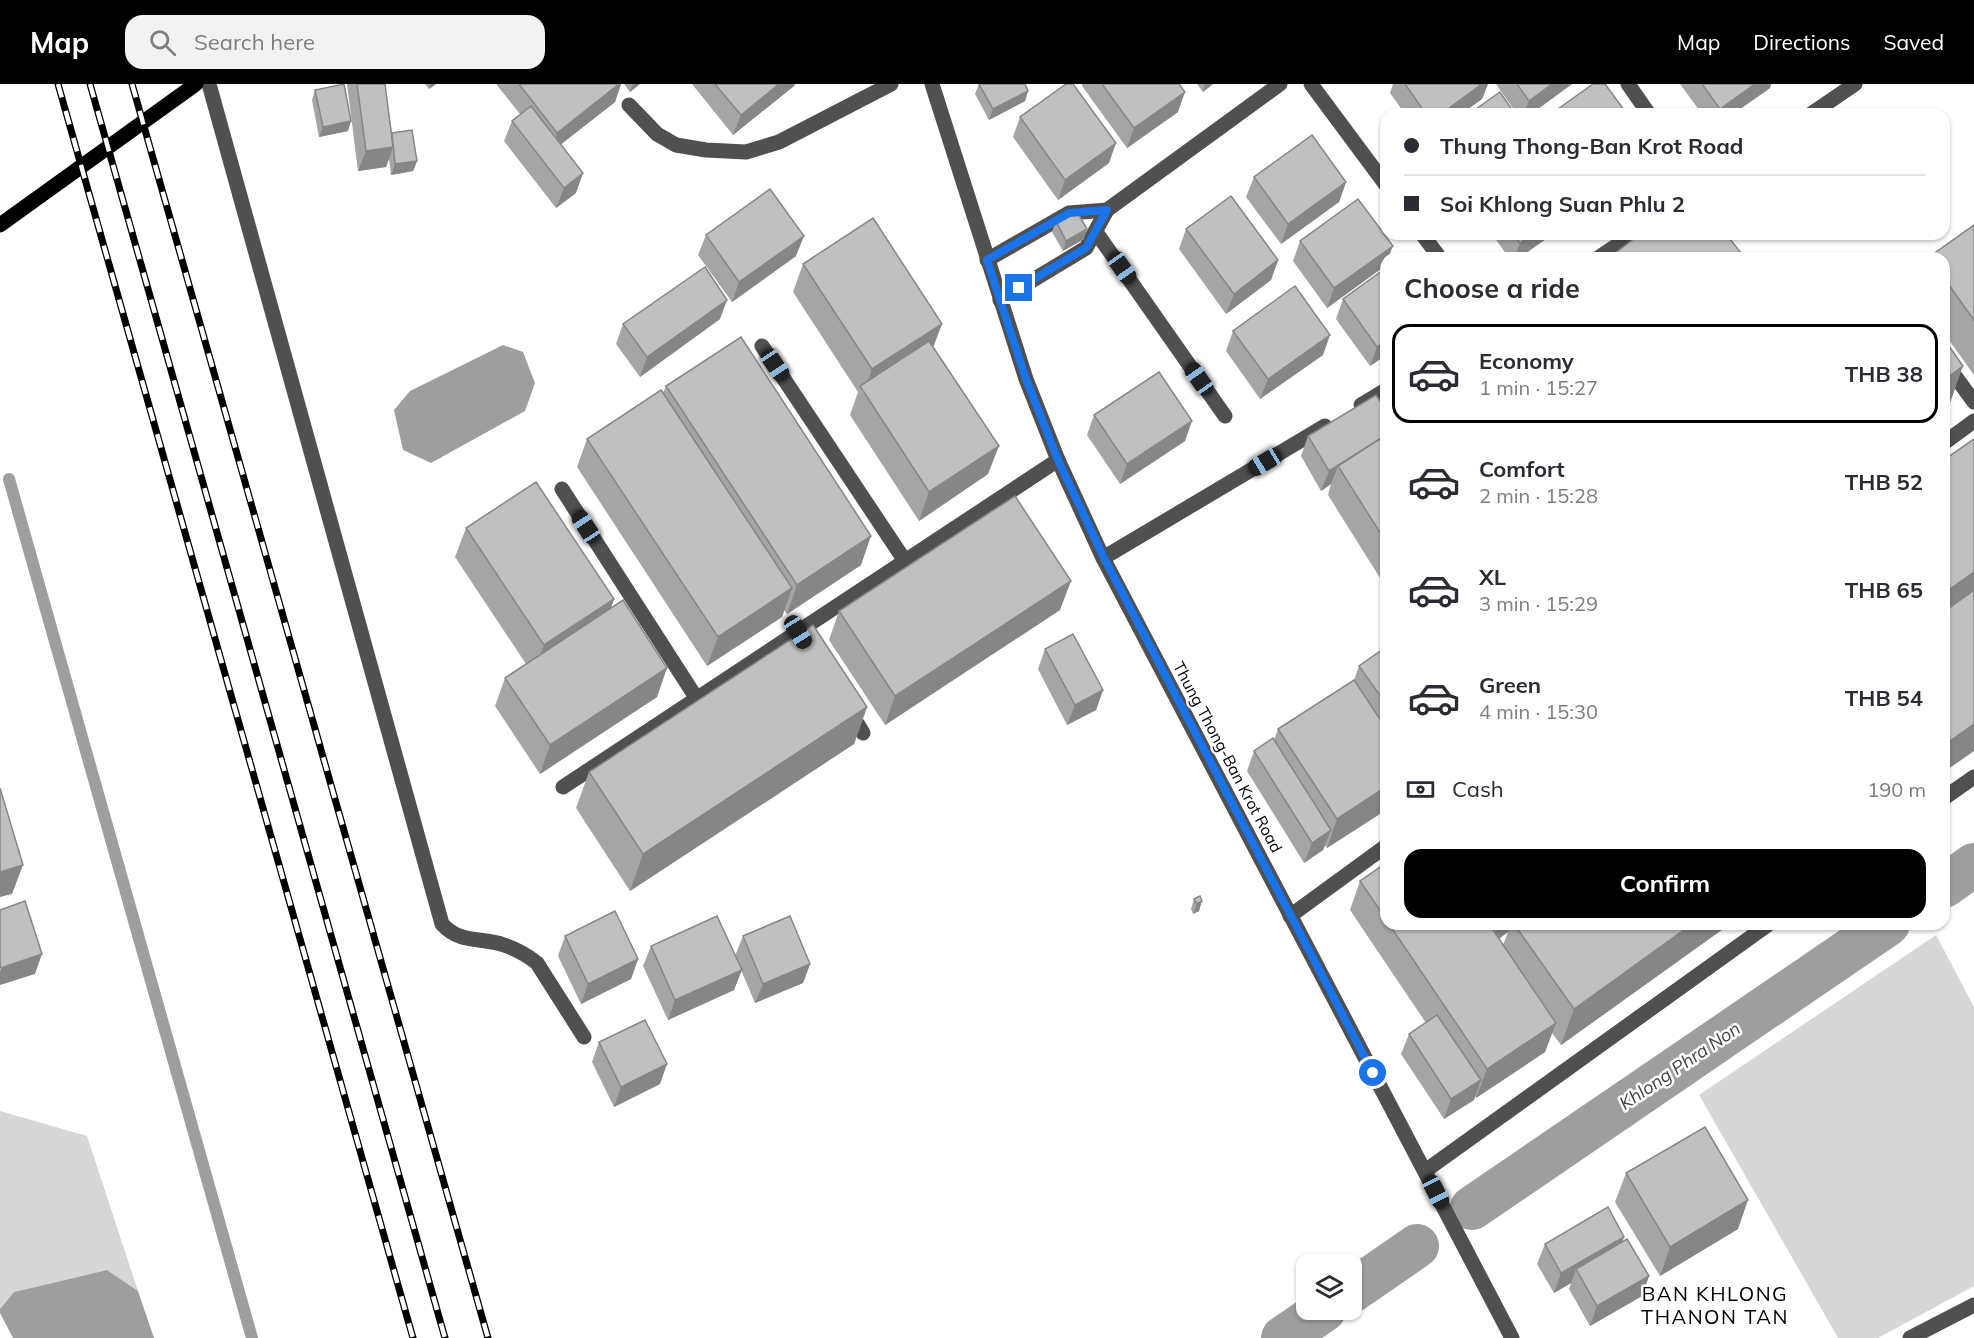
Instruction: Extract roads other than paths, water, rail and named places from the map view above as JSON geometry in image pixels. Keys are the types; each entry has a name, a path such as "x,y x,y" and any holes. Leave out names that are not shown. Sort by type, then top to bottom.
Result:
{"main road":[{"path":"0,225 196,84"}],"street":[{"path":"209,84 442,924 458,937 503,944 526,954 537,963 584,1037"},
{"path":"629,105 657,134 676,145 706,150 746,152 779,142 891,84"},
{"name":"Thung Thong-Ban Krot Road","path":"932,84 1026,379 1058,460 1104,558 1512,1338"},
{"path":"1000,300 1086,248 1107,210 1280,84"},
{"path":"1311,84 1380,177"},
{"path":"1628,84 1645,108"},
{"path":"1820,108 1855,84"},
{"path":"987,260 1069,213 1107,210"},
{"path":"1096,232 1225,416"},
{"path":"1608,252 1625,240"},
{"path":"762,345 905,561"},
{"path":"1950,369 1974,402"},
{"path":"1104,558 1380,394"},
{"path":"1950,439 1974,421"},
{"path":"563,787 697,699 801,636 905,561 1058,460"},
{"path":"562,489 697,699"},
{"path":"839,696 863,733"},
{"path":"1950,794 1974,777"},
{"path":"1290,916 1380,850"},
{"path":"1425,1171 1761,930"},
{"path":"1911,1338 1974,1305"}],"waterway":[{"path":"9,479 252,1338"},
{"name":"Khlong Phra Non","path":"1950,882 1974,865"},
{"name":"Khlong Phra Non","path":"1472,1208 1879,930"},
{"name":"Khlong Phra Non","path":"1362,1284 1417,1246"},
{"name":"Khlong Phra Non","path":"1283,1338 1309,1320"}],"railway":[{"path":"58,84 413,1338"},
{"path":"90,84 445,1338"},
{"path":"132,84 488,1338"}],"district":[{"name":"BAN KHLONG THANON TAN","path":"1715,1306"}]}
